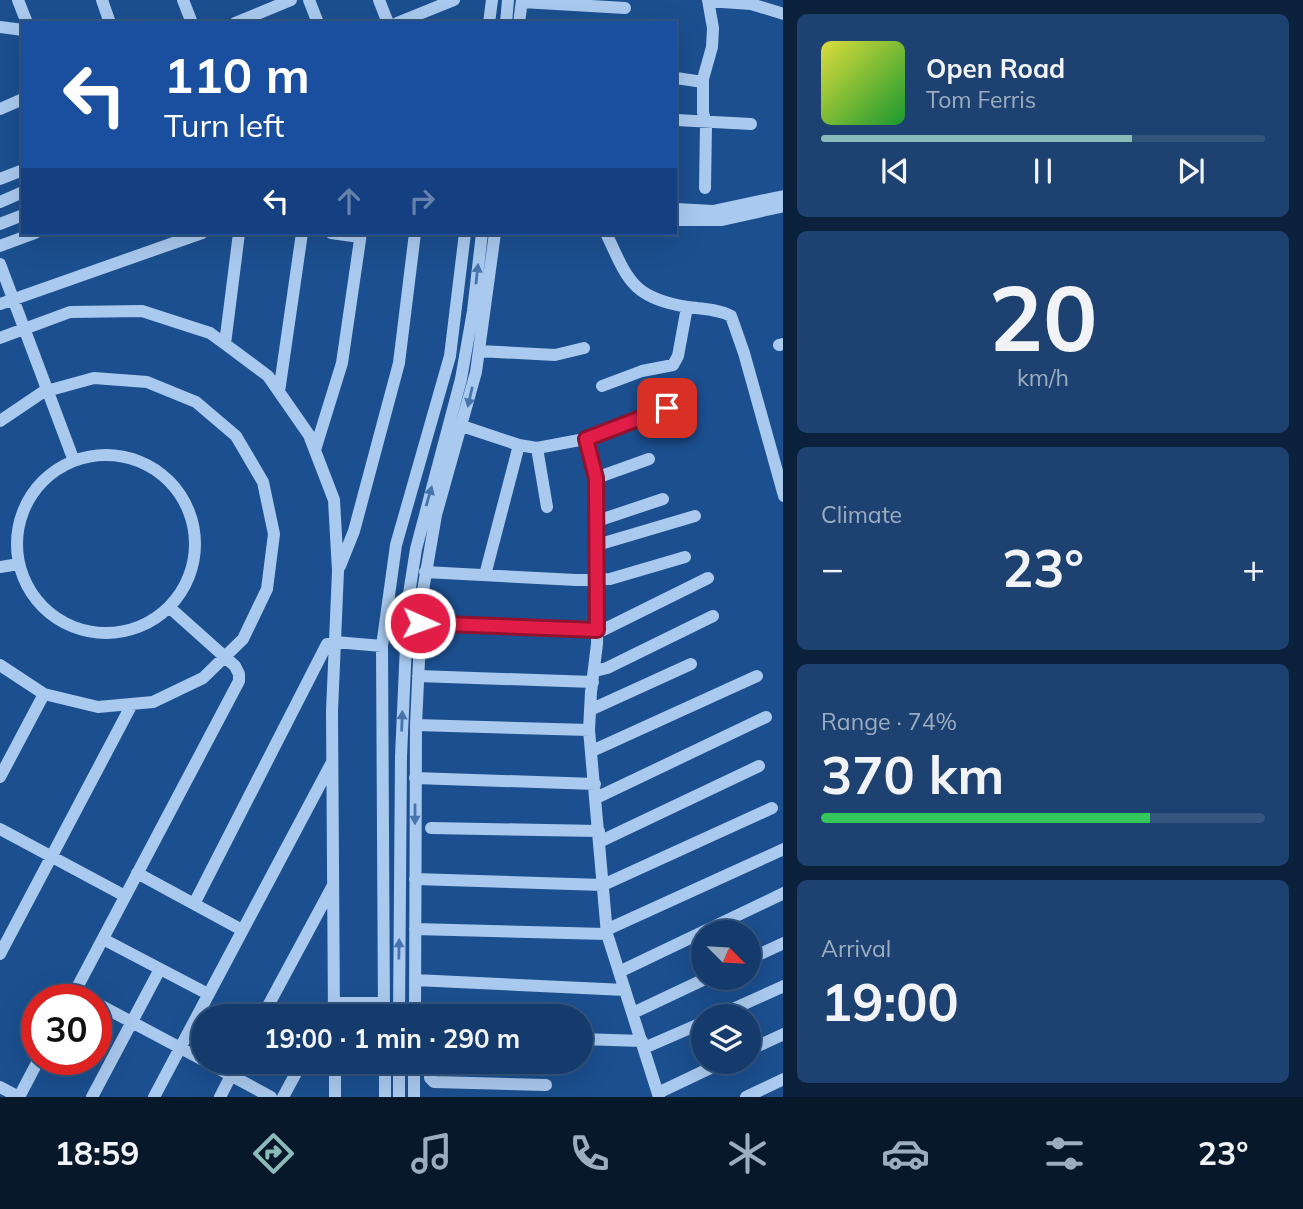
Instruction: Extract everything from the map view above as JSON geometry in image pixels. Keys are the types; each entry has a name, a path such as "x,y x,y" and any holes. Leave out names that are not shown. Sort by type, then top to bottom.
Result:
{"street":[{"path":"18,0 26,21"},
{"path":"102,0 109,21"},
{"path":"240,21 291,0"},
{"path":"309,0 317,21"},
{"path":"379,0 387,21"},
{"path":"401,21 439,3 454,0"},
{"path":"489,21 492,0"},
{"path":"508,0 506,19 520,19 522,1 625,8"},
{"path":"705,188 706,122 703,82 712,47 713,28 708,0 751,4 783,14"},
{"path":"186,1 191,21"},
{"path":"0,27 21,30"},
{"path":"677,78 703,82"},
{"path":"0,109 21,100"},
{"path":"677,120 751,124"},
{"path":"0,179 21,171"},
{"path":"0,202 21,193"},
{"path":"677,209 713,211 783,196"},
{"path":"677,220 722,220 783,206"},
{"path":"0,224 21,216"},
{"path":"0,246 29,235"},
{"path":"0,304 196,235"},
{"path":"225,344 239,235"},
{"path":"279,392 302,235"},
{"path":"315,450 342,363 361,235"},
{"path":"338,571 354,531 399,363 415,235"},
{"path":"384,1004 383,646 396,545 450,356 465,235"},
{"path":"399,1004 405,639 415,548 455,406 467,347 482,235"},
{"path":"415,1004 416,725 425,572 436,515 462,426 479,351 495,235"},
{"path":"607,235 628,279 635,287 669,304 726,313 734,321 783,496"},
{"path":"0,264 74,461"},
{"path":"602,386 642,371 673,365 678,356 687,307"},
{"path":"0,338 70,312 142,311 210,333 225,344 268,376 309,435 334,500 338,571 333,760 334,1004"},
{"path":"479,351 555,355 584,348"},
{"path":"0,421 49,390 94,378 147,382 196,402 236,436 263,482 274,534 267,589 243,639 203,678 153,702 98,707 44,694 0,665"},
{"path":"462,426 519,445 537,448 586,439 667,408"},
{"path":"586,439 596,478 597,630 590,730 606,932 659,1095 700,1074"},
{"path":"485,575 519,445"},
{"path":"537,448 547,507"},
{"path":"94,455 124,456 152,466 174,485 190,510 196,540 192,569 179,596 158,617 132,630 103,634 74,628 49,613 30,591 19,564 17,535 25,507 42,482 65,464 74,461 94,455"},
{"path":"596,478 649,459"},
{"path":"597,521 663,499"},
{"path":"597,545 695,516"},
{"path":"425,572 598,579 624,576 685,557"},
{"path":"0,568 19,564"},
{"path":"420,623 603,630 708,578"},
{"path":"79,984 239,681 235,666 169,607"},
{"path":"418,676 594,677 713,616"},
{"path":"405,639 419,640"},
{"path":"194,904 327,644 335,642 383,646"},
{"path":"590,710 691,664"},
{"path":"592,751 757,676"},
{"path":"0,777 4,762 44,694"},
{"path":"0,954 132,704"},
{"path":"596,798 766,717"},
{"path":"416,725 590,730"},
{"path":"154,1097 333,760"},
{"path":"431,828 599,837 759,766"},
{"path":"415,778 595,784"},
{"path":"415,879 603,885 772,808"},
{"path":"0,829 125,896"},
{"path":"415,929 606,932 783,849"},
{"path":"400,864 415,863"},
{"path":"137,873 242,930"},
{"path":"269,1004 334,884"},
{"path":"619,972 783,893"},
{"path":"103,939 208,994"},
{"path":"761,953 783,943"},
{"path":"92,1097 160,969"},
{"path":"415,981 625,990"},
{"path":"633,1013 691,986"},
{"path":"744,1004 783,986"},
{"path":"112,1011 191,1054"},
{"path":"593,1039 643,1045 691,1027"},
{"path":"761,1044 783,1034"},
{"path":"284,1097 296,1074"},
{"path":"335,1074 335,1097"},
{"path":"385,1074 385,1097"},
{"path":"399,1074 399,1097"},
{"path":"414,1074 414,1097"},
{"path":"430,1074 430,1078 435,1082 546,1085"},
{"path":"0,1087 19,1097 31,1075"},
{"path":"220,1097 231,1075 271,1097"},
{"path":"746,1097 783,1079"}],"route":[{"path":"420,623 597,630 596,478 586,439 667,408"}]}
